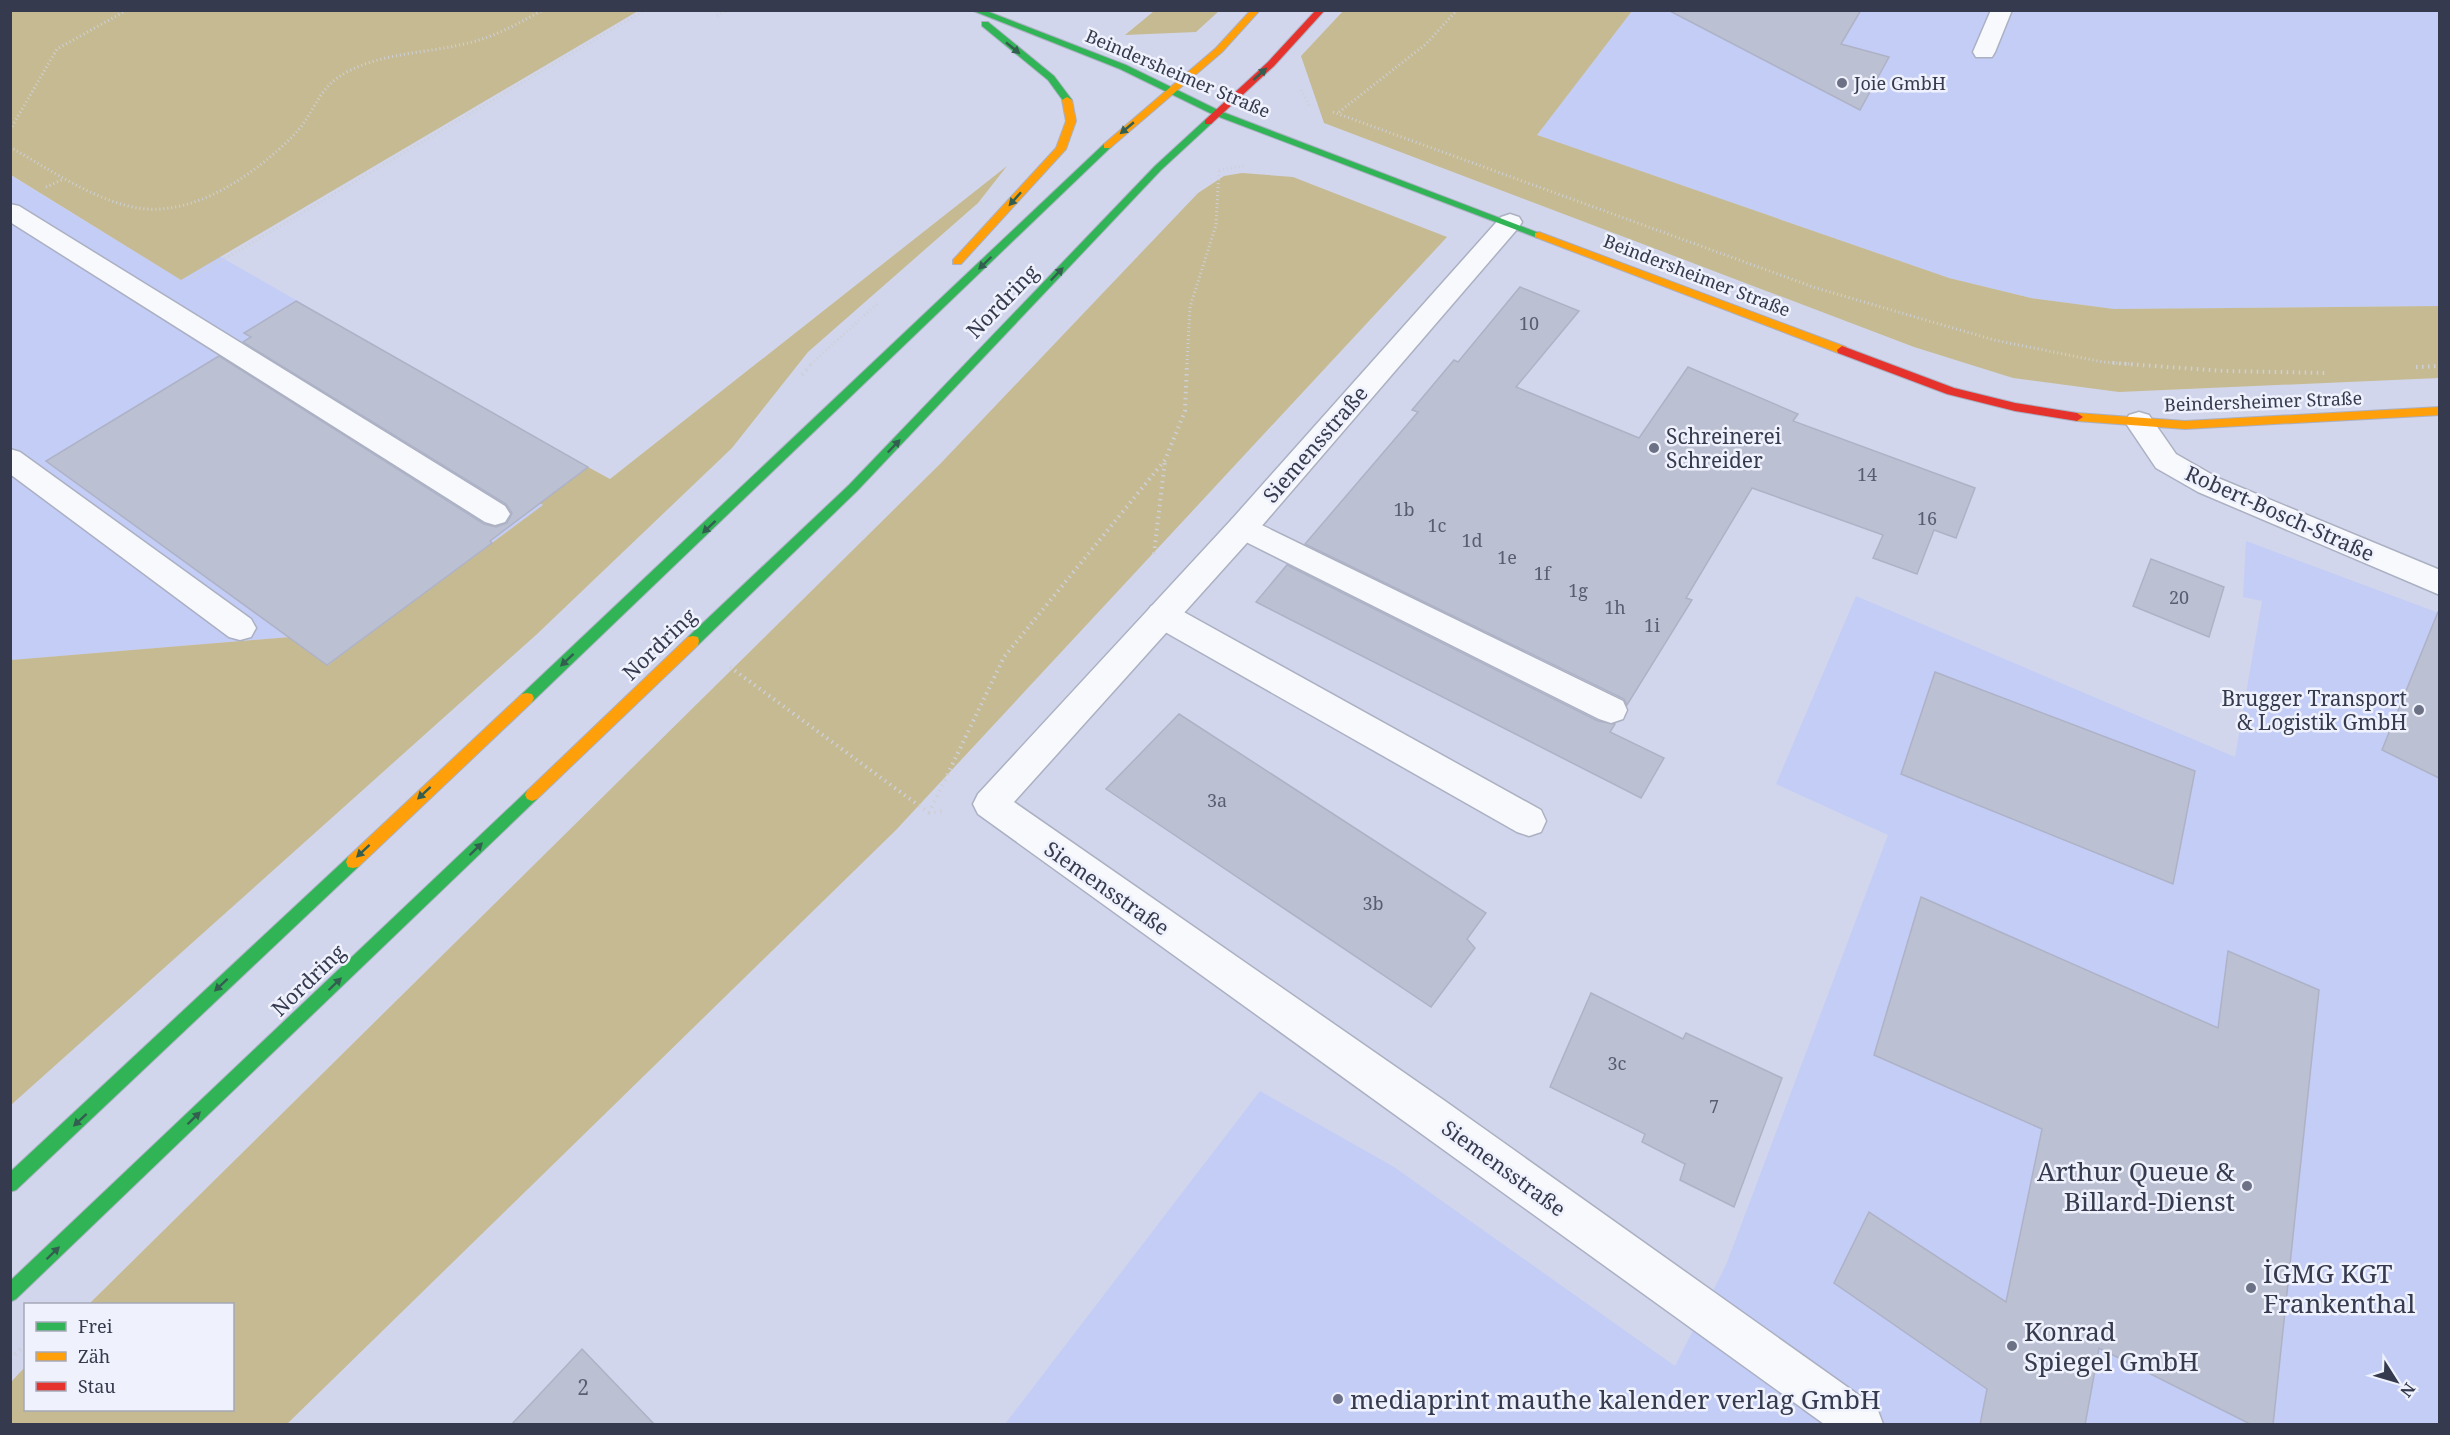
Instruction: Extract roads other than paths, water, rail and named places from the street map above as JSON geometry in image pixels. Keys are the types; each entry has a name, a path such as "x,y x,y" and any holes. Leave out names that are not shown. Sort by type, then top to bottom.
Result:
{"main road":[{"path":"950,270 1061,149 1071,121 1067,98 1051,78 968,10"},
{"name":"Beindersheimer Straße","path":"975,10 1123,67 1217,113 1510,222 1951,391 2014,407 2076,417 2185,425 2439,411"},
{"name":"Nordring","path":"10,1184 752,487 1120,134 1220,50 1256,10"},
{"name":"Nordring","path":"10,1293 853,488 1158,168 1271,64 1321,10"},
{"name":"Nordring","path":"752,487 910,313"}],"street":[{"path":"1984,52 2002,10"},
{"path":"10,211 495,514"},
{"name":"Siemensstraße","path":"1510,222 1243,527 990,804 1431,1115 1861,1425"},
{"name":"Robert-Bosch-Straße","path":"2139,422 2166,461 2208,485 2439,583"},
{"path":"10,459 240,628"},
{"path":"1243,527 1611,710"},
{"path":"1162,615 1529,821"}],"place":[{"name":"Joie GmbH","path":"1842,83"},
{"name":"Schreinerei Schreider","path":"1654,448"},
{"name":"Brugger Transport & Logistik GmbH","path":"2419,710"},
{"name":"Arthur Queue & Billard-Dienst","path":"2247,1186"},
{"name":"İGMG KGT Frankenthal","path":"2251,1288"},
{"name":"Konrad Spiegel GmbH","path":"2012,1346"},
{"name":"mediaprint mauthe kalender verlag GmbH","path":"1338,1399"}]}
